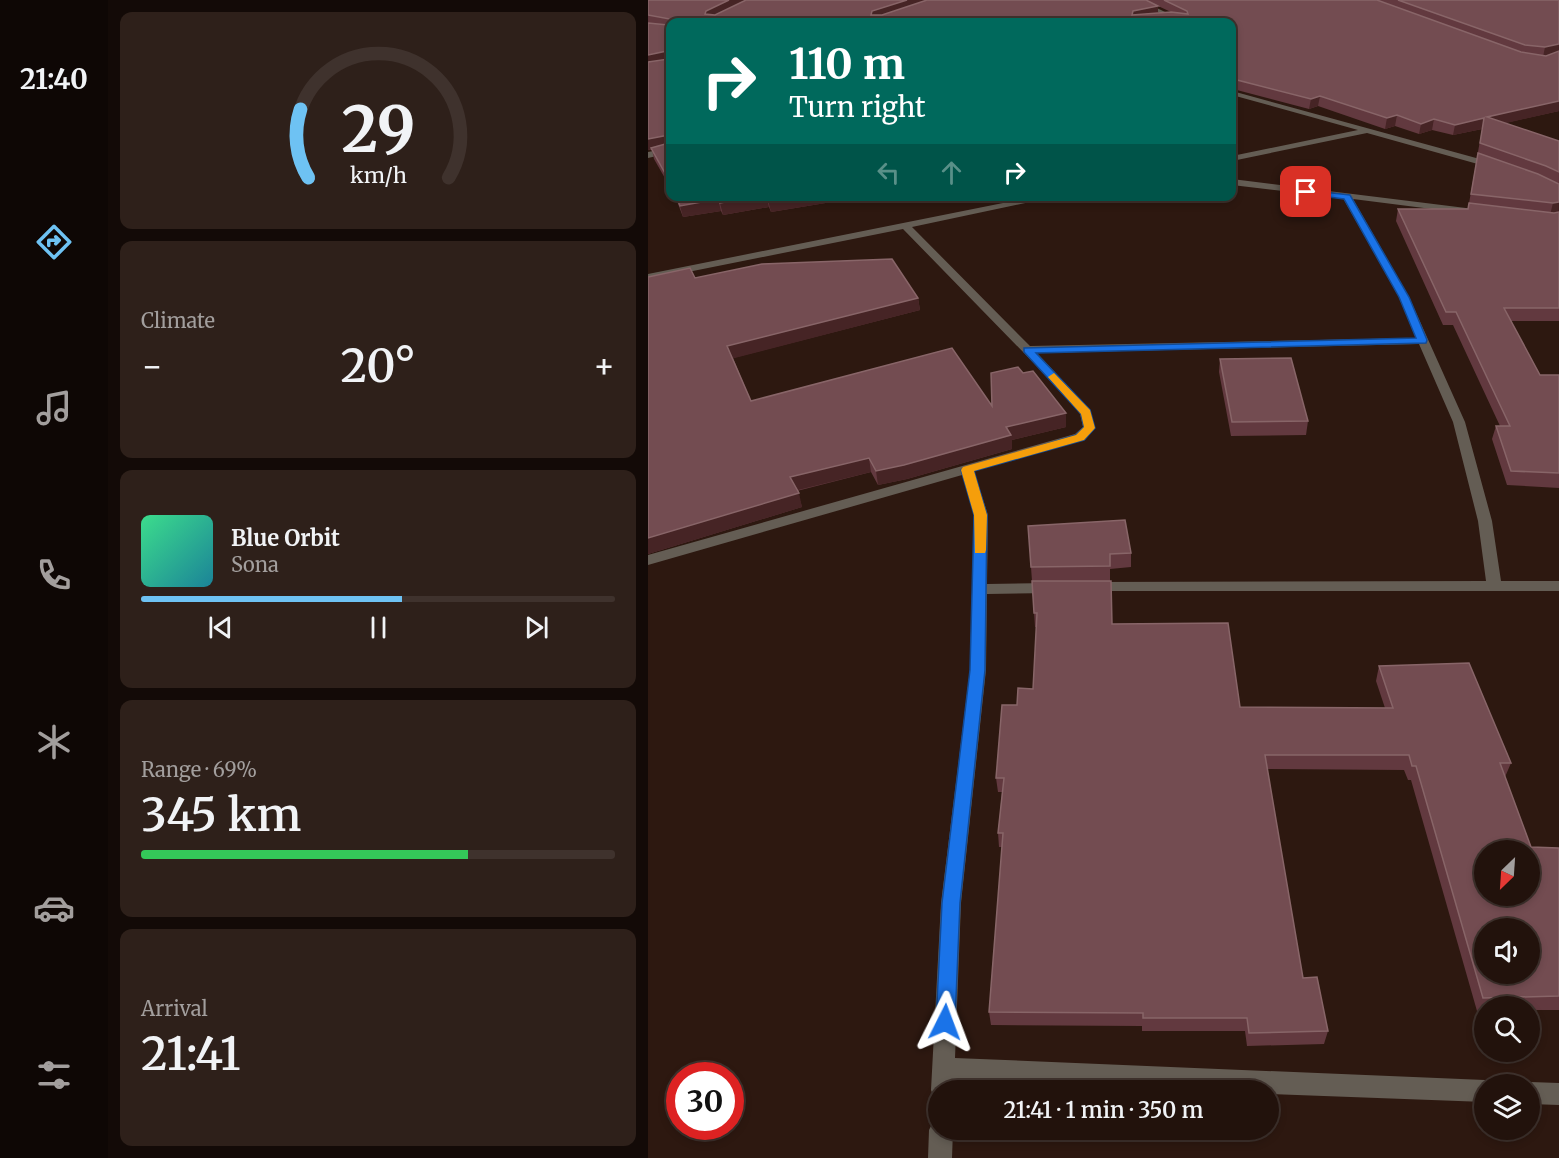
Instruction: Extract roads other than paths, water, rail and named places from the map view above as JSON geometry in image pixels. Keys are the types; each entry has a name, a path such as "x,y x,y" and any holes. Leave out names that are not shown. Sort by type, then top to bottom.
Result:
{"street":[{"path":"1135,0 1171,17"},
{"path":"1165,18 1171,17"},
{"path":"1236,94 1506,169"},
{"path":"1236,158 1370,130"},
{"path":"648,155 666,152"},
{"path":"1236,183 1494,214"},
{"path":"1347,197 1404,297 1459,422 1485,521 1494,584"},
{"path":"648,277 1030,201"},
{"path":"648,560 1080,437 1089,428 1086,413 1028,350 906,227"},
{"path":"1028,350 1422,340"},
{"path":"943,1080 951,903 978,670 981,515 967,470"},
{"path":"979,589 1494,584 1559,586"},
{"path":"1279,1087 1474,1091"},
{"path":"1540,1093 1559,1094"},
{"path":"940,1158 941,1140"}]}
